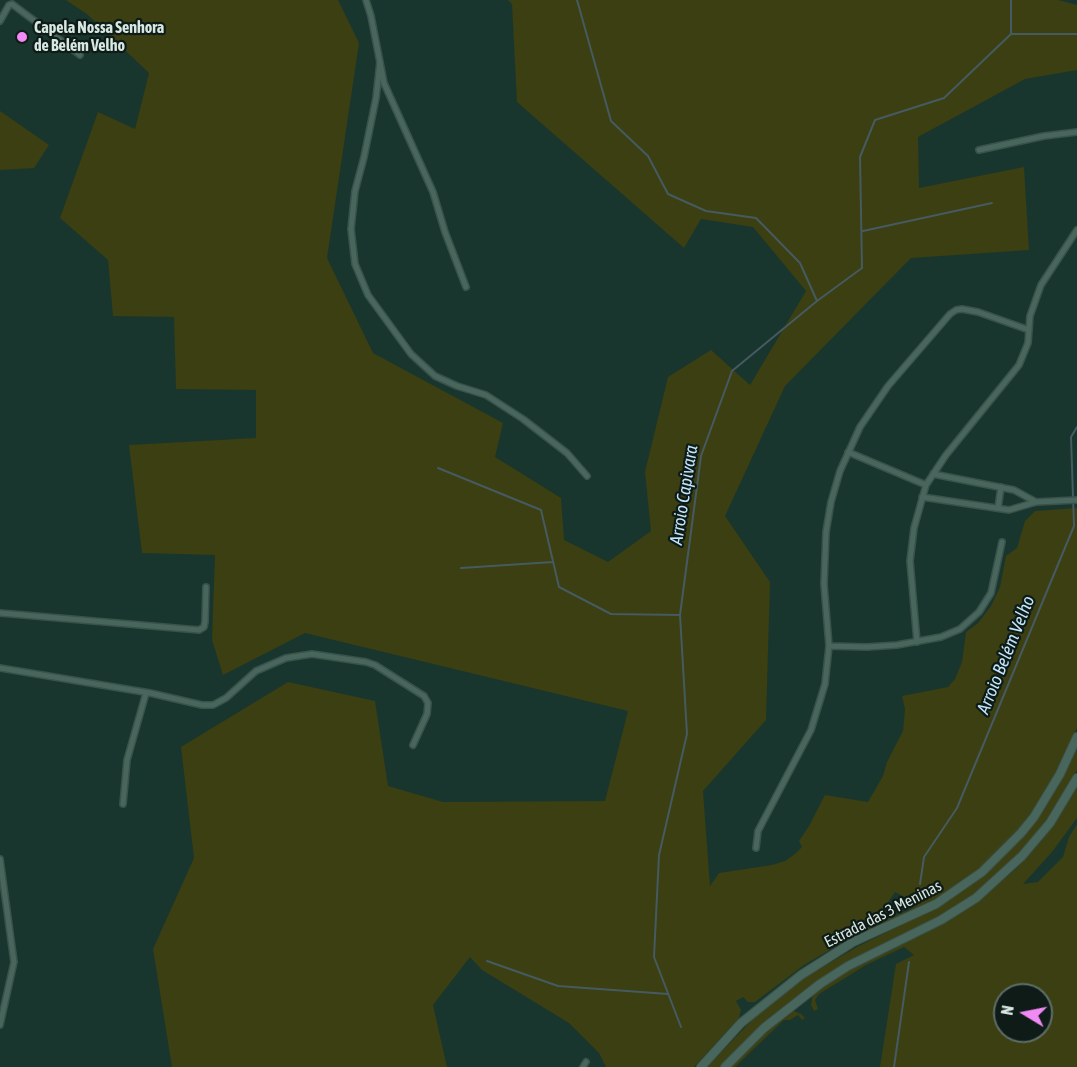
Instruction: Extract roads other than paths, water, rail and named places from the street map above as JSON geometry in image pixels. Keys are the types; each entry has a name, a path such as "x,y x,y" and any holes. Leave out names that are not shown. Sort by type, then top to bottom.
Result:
{"main road":[{"name":"Estrada das 3 Meninas","path":"701,1067 741,1023 801,975 853,942 936,904 982,872 1034,817 1060,774 1077,737"},
{"name":"Estrada das 3 Meninas","path":"725,1067 764,1028 820,984 848,966 941,920 976,898 1008,871 1028,850 1053,818 1077,778"}],"street":[{"path":"366,0 384,83 433,192 445,232 466,286"},
{"path":"1,16 12,4 80,55"},
{"path":"380,62 376,98 355,191 351,229 355,264 368,295 411,354 435,376 486,395 523,419 567,453 587,477"},
{"path":"980,150 1044,135 1077,132"},
{"path":"917,642 910,561 914,528 926,485 946,454 1015,371 1024,356 1028,343 1032,308 1041,285 1077,230"},
{"path":"756,848 758,831 815,719 825,684 830,646 824,584 824,545 831,502 848,452 878,399 950,314 956,310 978,312 1029,330"},
{"path":"848,452 926,485"},
{"path":"933,474 1014,490 1035,502"},
{"path":"998,508 1001,487"},
{"path":"922,497 1009,510 1035,502 1077,500"},
{"path":"830,646 867,647 917,642 948,635 960,629 979,612 991,593 1002,542"},
{"path":"0,613 199,630 204,627 205,622 206,587"},
{"path":"0,668 202,705 213,705 226,698 256,671 286,658 312,654 366,662 375,665 424,696 428,704 427,714 413,744"},
{"path":"123,804 127,759 146,693"},
{"path":"0,859 14,962 0,1025"}],"waterway":[{"path":"577,0 611,121 648,156 668,194 706,211 756,218 800,263 817,301"},
{"name":"Arroio Capivara","path":"681,1027 654,957 659,855 687,734 680,615 701,456 732,371 817,301 862,268 860,157 875,120 944,98 1011,34 1011,0"},
{"path":"1011,34 1077,34"},
{"path":"863,231 992,203"},
{"name":"Arroio Belém Velho","path":"920,884 924,857 957,808 1074,526 1071,437 1077,427"},
{"path":"438,468 541,510 559,587 611,614 680,615"},
{"path":"461,568 553,562"},
{"path":"487,961 558,986 668,994"},
{"name":"Arroio Belém Velho","path":"894,1067 909,962"}],"place":[{"name":"Capela Nossa Senhora de Belém Velho","path":"22,37"}]}
